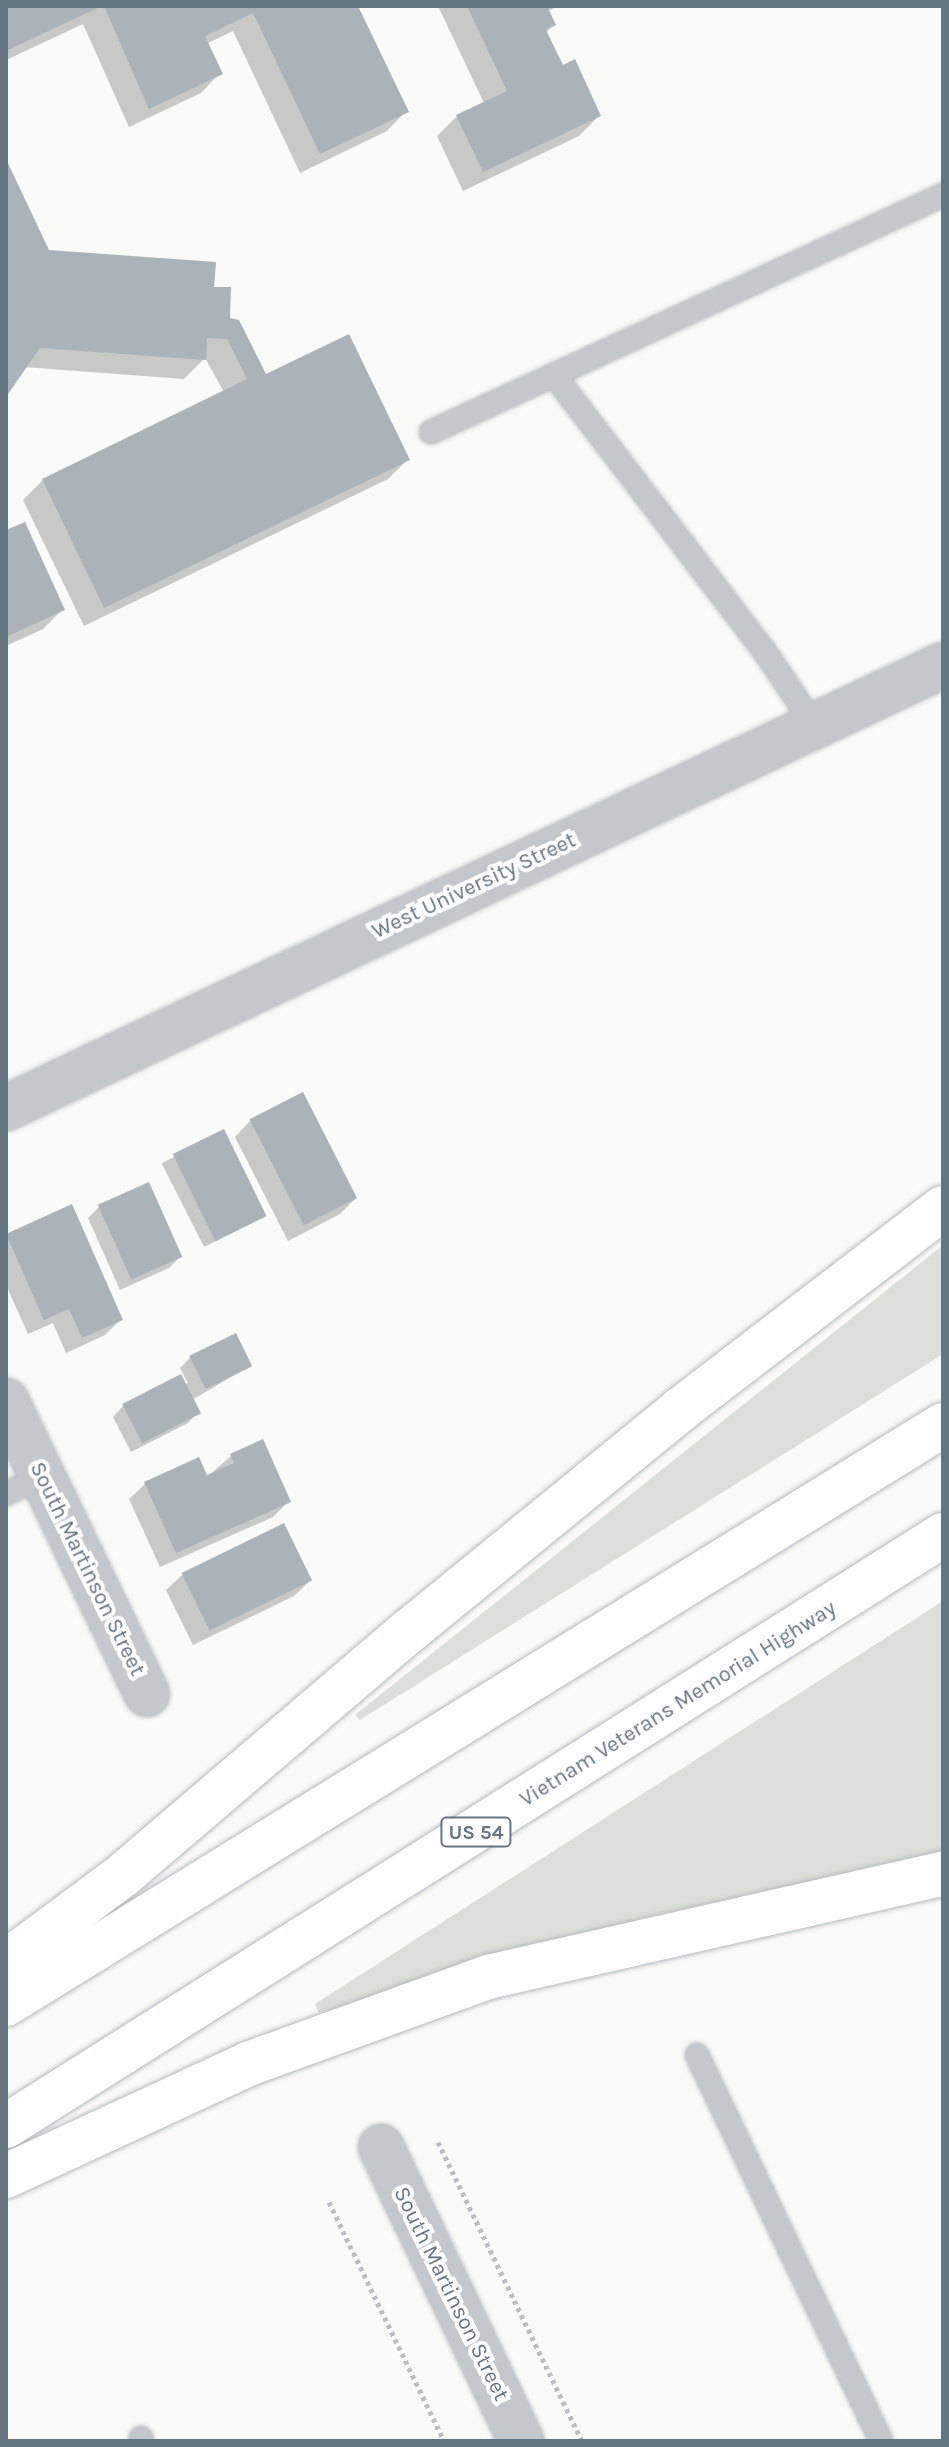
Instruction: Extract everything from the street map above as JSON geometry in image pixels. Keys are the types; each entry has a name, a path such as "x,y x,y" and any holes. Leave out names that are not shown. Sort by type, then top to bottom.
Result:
{"highway":[{"path":"6,1962 123,1875 409,1631 681,1409 943,1208"},
{"path":"6,2004 943,1425"},
{"name":"Vietnam Veterans Memorial Highway","path":"6,2126 943,1535"},
{"path":"6,2176 248,2064 488,1977 943,1874"}],"street":[{"name":"West University Street","path":"6,1108 943,665"},
{"name":"South Martinson Street","path":"6,1401 24,1485 147,1694"},
{"name":"South Martinson Street","path":"381,2147 521,2441"}],"lane":[{"path":"431,432 943,195"},
{"path":"554,375 765,652 814,725"},
{"path":"697,2055 881,2441"}],"path":[{"path":"438,2142 582,2441"},
{"path":"329,2202 444,2441"}],"shaded area":[{"path":"943,1245 943,1354 360,1720 355,1715"},
{"path":"943,1601 943,1852 647,1917 319,2013 315,2004"}],"building":[{"path":"6,6 102,6 6,51"},
{"path":"104,6 358,6 409,112 320,154 253,13 205,36 223,74 149,109"},
{"path":"467,6 547,6 556,25 546,30 563,65 575,59 601,116 483,172 456,115 507,91"},
{"path":"6,159 49,250 216,262 214,287 231,287 230,318 239,320 266,374 349,334 410,460 104,608 42,479 247,379 227,339 207,338 206,360 40,348 6,397"},
{"path":"25,522 65,610 6,637 6,530"},
{"path":"303,1092 357,1198 304,1225 250,1119"},
{"path":"224,1129 267,1216 215,1241 173,1154"},
{"path":"149,1182 182,1257 131,1280 98,1205"},
{"path":"72,1204 123,1320 82,1338 69,1309 44,1320 6,1234"},
{"path":"236,1333 252,1366 205,1389 189,1356"},
{"path":"181,1374 201,1413 142,1443 122,1404"},
{"path":"263,1439 291,1502 176,1553 144,1482 199,1457 207,1475 234,1463 230,1454"},
{"path":"284,1523 312,1581 210,1630 182,1573"}]}
